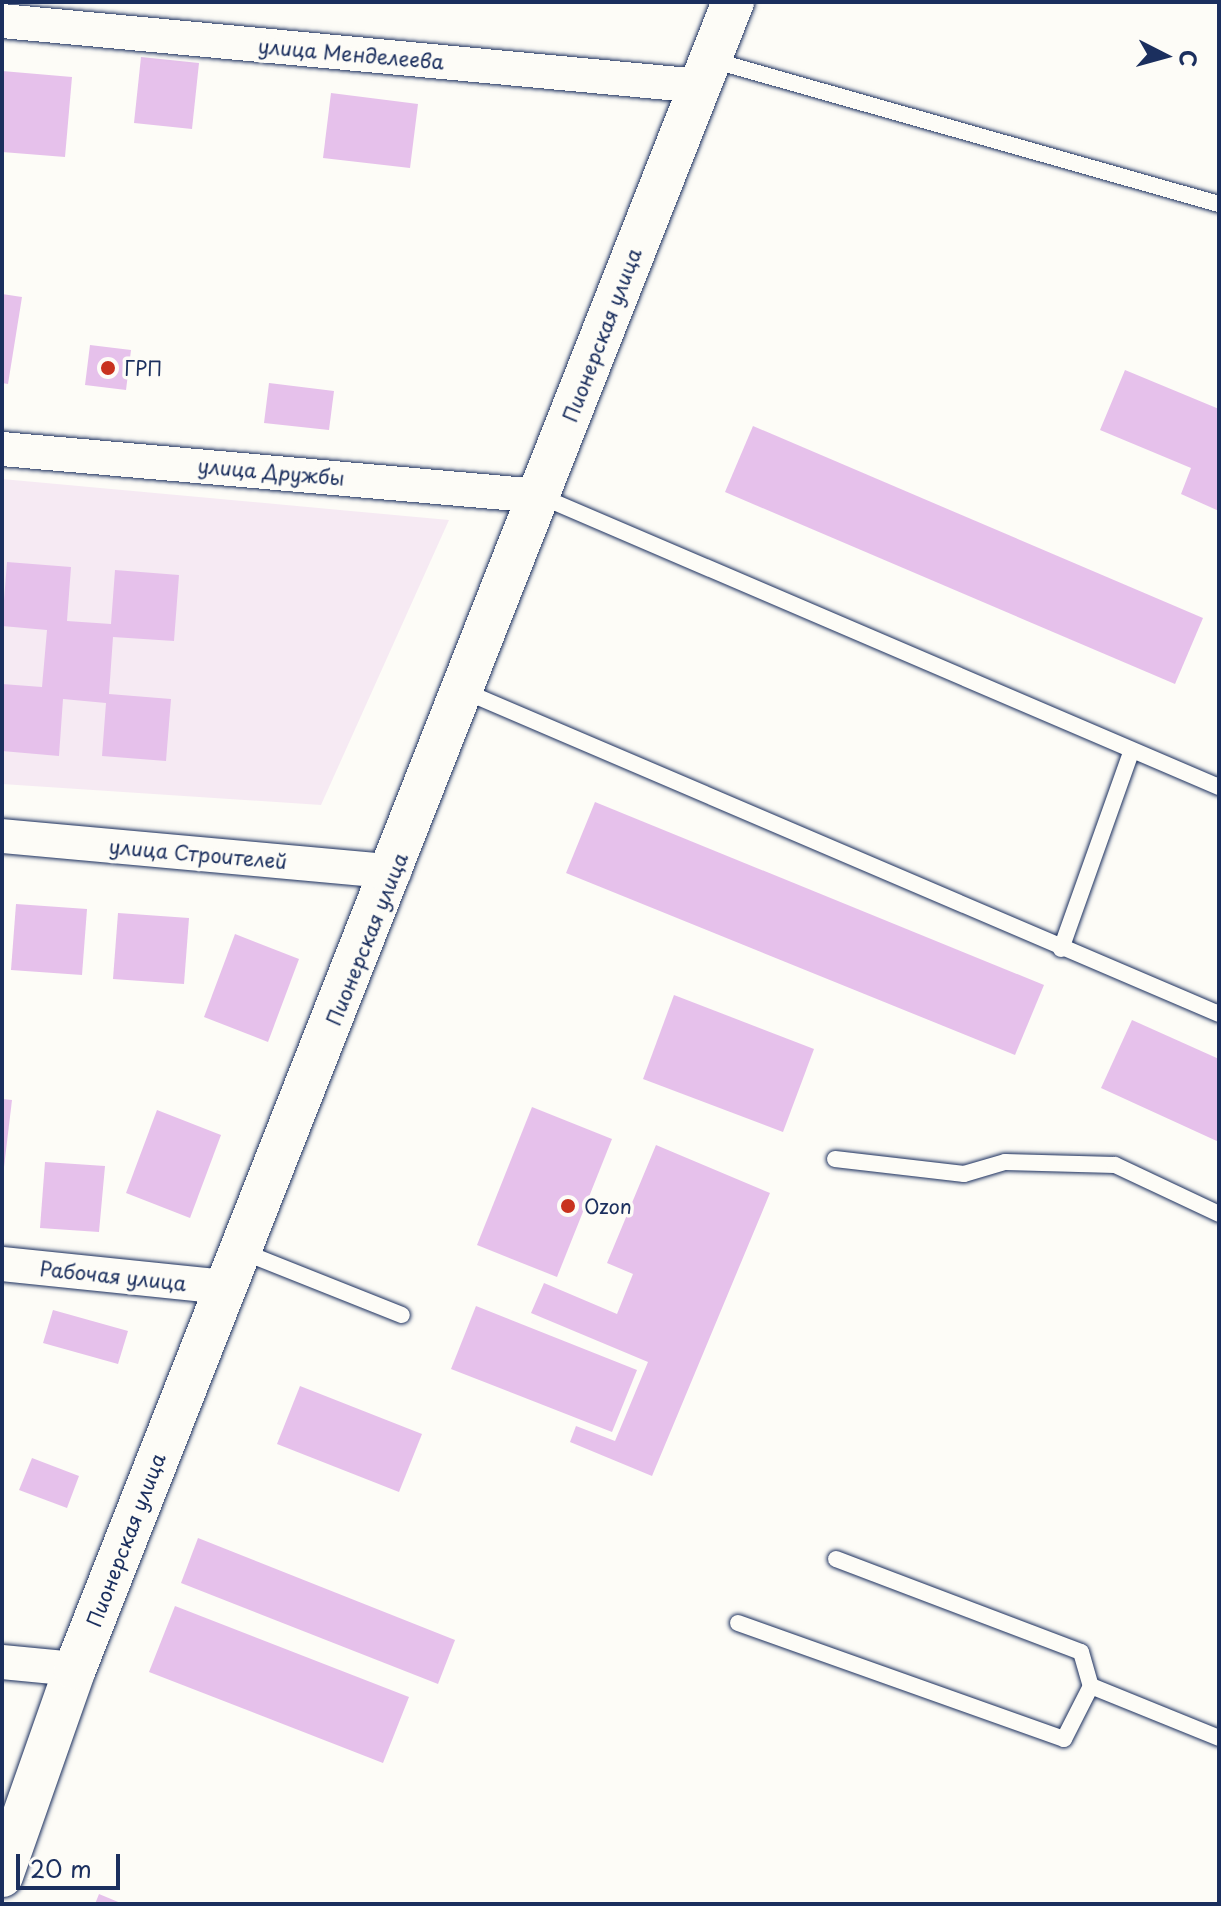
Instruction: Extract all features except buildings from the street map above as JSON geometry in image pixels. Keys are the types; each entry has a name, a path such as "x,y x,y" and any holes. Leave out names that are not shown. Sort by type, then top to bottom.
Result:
{"street":[{"name":"Пионерская улица","path":"2,1876 75,1669 232,1268 394,872 733,2"},
{"name":"улица Менделеева","path":"2,21 705,73"},
{"name":"улица Дружбы","path":"2,449 539,496"},
{"name":"улица Строителей","path":"2,836 394,872"},
{"name":"Рабочая улица","path":"2,1264 232,1268"},
{"path":"2,1662 75,1669"}],"lane":[{"path":"705,73 1219,204"},
{"path":"539,496 1131,752 1219,787"},
{"path":"464,691 1219,1014"},
{"path":"1061,949 1131,752"},
{"path":"835,1159 964,1174 1005,1162 1115,1165 1219,1214"},
{"path":"232,1268 402,1315"},
{"path":"738,1623 1064,1739 1091,1686 1081,1652 836,1559"},
{"path":"1091,1686 1219,1738"}],"shaded area":[{"path":"2,479 449,520 321,805 2,784"}],"place":[{"name":"ГРП","path":"108,368"},
{"name":"Ozon","path":"568,1206"}]}
